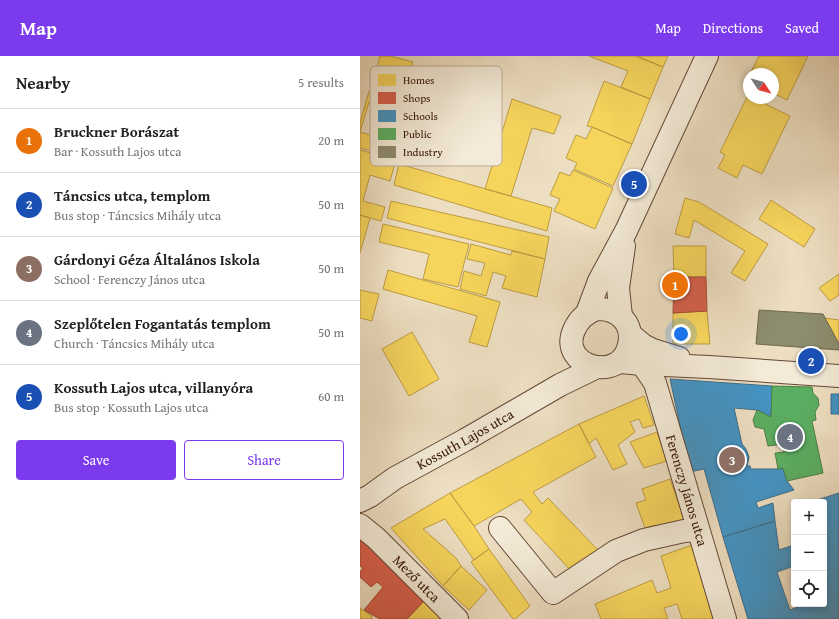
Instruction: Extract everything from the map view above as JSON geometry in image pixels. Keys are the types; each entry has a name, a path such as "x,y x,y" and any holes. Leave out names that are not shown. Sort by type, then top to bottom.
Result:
{"street":[{"path":"626,231 618,288 626,325 628,350 620,362 603,368 597,367 581,361 575,354 571,346 572,335 576,325 587,313 599,281 626,231 707,56"},
{"path":"587,313 596,309 613,311 643,345 664,354 709,367"},
{"name":"Kossuth Lajos utca","path":"536,399 565,361 571,346"},
{"path":"620,362 839,376"},
{"name":"Ferenczy János utca","path":"642,364 655,383 725,619"},
{"name":"Kossuth Lajos utca","path":"363,495 368,487 395,478 465,440 560,385 597,367"},
{"name":"Mező utca","path":"363,495 367,505 368,531 456,619"},
{"path":"500,528 554,593 616,551 644,540 684,531 698,530"}],"building: Homes":[{"path":"380,56 390,56 413,62 412,66 377,66"},
{"path":"589,56 636,56 663,67 650,99 621,87 628,71"},
{"path":"636,56 668,56 663,67"},
{"path":"759,56 808,56 787,100 779,96 779,68 753,68"},
{"path":"604,81 650,99 632,144 587,126"},
{"path":"369,91 369,102 360,132 360,123"},
{"path":"512,99 561,116 554,134 532,128 511,196 485,189 492,166 502,166 502,132"},
{"path":"744,104 765,104 790,116 762,174 743,165 737,178 718,168 725,155 720,152"},
{"path":"592,127 632,144 613,186 574,169 577,163 566,158 576,135 586,139"},
{"path":"360,132 370,135 370,151 360,148"},
{"path":"360,150 370,153 370,166 394,166 390,181 370,175 363,201 385,207 381,221 360,215"},
{"path":"399,166 406,166 552,208 547,231 394,185"},
{"path":"573,170 613,188 595,229 554,211 560,199 550,195 560,172 570,176"},
{"path":"685,198 699,202 768,244 745,281 731,273 745,251 694,220 689,238 675,234"},
{"path":"771,200 815,229 804,247 759,219"},
{"path":"391,201 549,237 545,259 387,218"},
{"path":"360,215 370,218 360,253"},
{"path":"383,224 469,244 458,287 423,279 429,254 379,242"},
{"path":"471,244 511,255 512,251 545,259 537,297 502,288 506,276 493,272 486,296 460,289 464,271 481,276 485,263 467,259"},
{"path":"673,246 706,246 706,277 674,277"},
{"path":"388,270 500,302 487,347 469,342 477,316 383,289"},
{"path":"839,274 839,295 830,301 819,288"},
{"path":"360,290 379,294 372,321 360,318"},
{"path":"707,311 710,344 673,344 673,313"},
{"path":"825,318 839,320 839,344"},
{"path":"412,332 439,379 409,396 382,349"},
{"path":"644,396 654,425 643,428 639,419 630,422 635,432 618,445 627,464 613,470 596,438 589,444 579,424"},
{"path":"579,424 596,457 533,492 542,504 548,498 598,550 574,574 524,520 532,512 521,499 474,526 450,493"},
{"path":"657,432 667,461 644,468 630,442"},
{"path":"670,479 686,524 658,534 655,525 645,528 636,503 646,500 642,489"},
{"path":"450,493 489,549 474,560 445,519 423,529 456,558 461,566 443,586 391,528"},
{"path":"692,545 714,619 682,619 677,604 664,608 668,619 601,619 595,604 652,580 657,593 671,588 661,556"},
{"path":"489,549 530,606 515,619 513,619 471,562"},
{"path":"461,566 487,590 469,610 443,586"},
{"path":"424,601 442,619 407,619"},
{"path":"360,608 372,616 371,619 360,619"}],"building: Shops":[{"path":"674,277 706,277 707,311 673,313"},
{"path":"360,538 424,601 407,619 380,619 364,610 383,587 377,582 371,587 360,577 360,572 363,568 360,566"}],"building: Schools":[{"path":"670,379 772,386 771,417 757,410 734,408 742,444 749,457 747,466 750,466 751,469 783,468 787,481 794,490 756,502 758,508 773,503 775,521 723,537 704,469 690,472"},
{"path":"831,394 839,394 839,414 831,414"},
{"path":"839,493 839,619 748,619 723,537 775,521 779,550 791,546 791,567 777,572 790,610 798,607 827,607 827,499 820,499"}],"building: Public":[{"path":"772,386 812,387 813,393 818,398 819,405 815,412 816,420 812,421 823,473 787,481 783,468 778,469 775,453 784,452 784,444 768,446 764,429 755,427 753,420 757,410 771,417"}],"building: Industry":[{"path":"759,310 823,314 839,344 839,350 756,344"}],"place":[{"name":"Kossuth Lajos utca, villanyóra","path":"634,184"},
{"name":"Bruckner Borászat","path":"675,285"},
{"name":"Táncsics utca, templom","path":"811,361"},
{"name":"Szeplőtelen Fogantatás templom","path":"790,437"},
{"name":"Gárdonyi Géza Általános Iskola","path":"732,460"}]}
